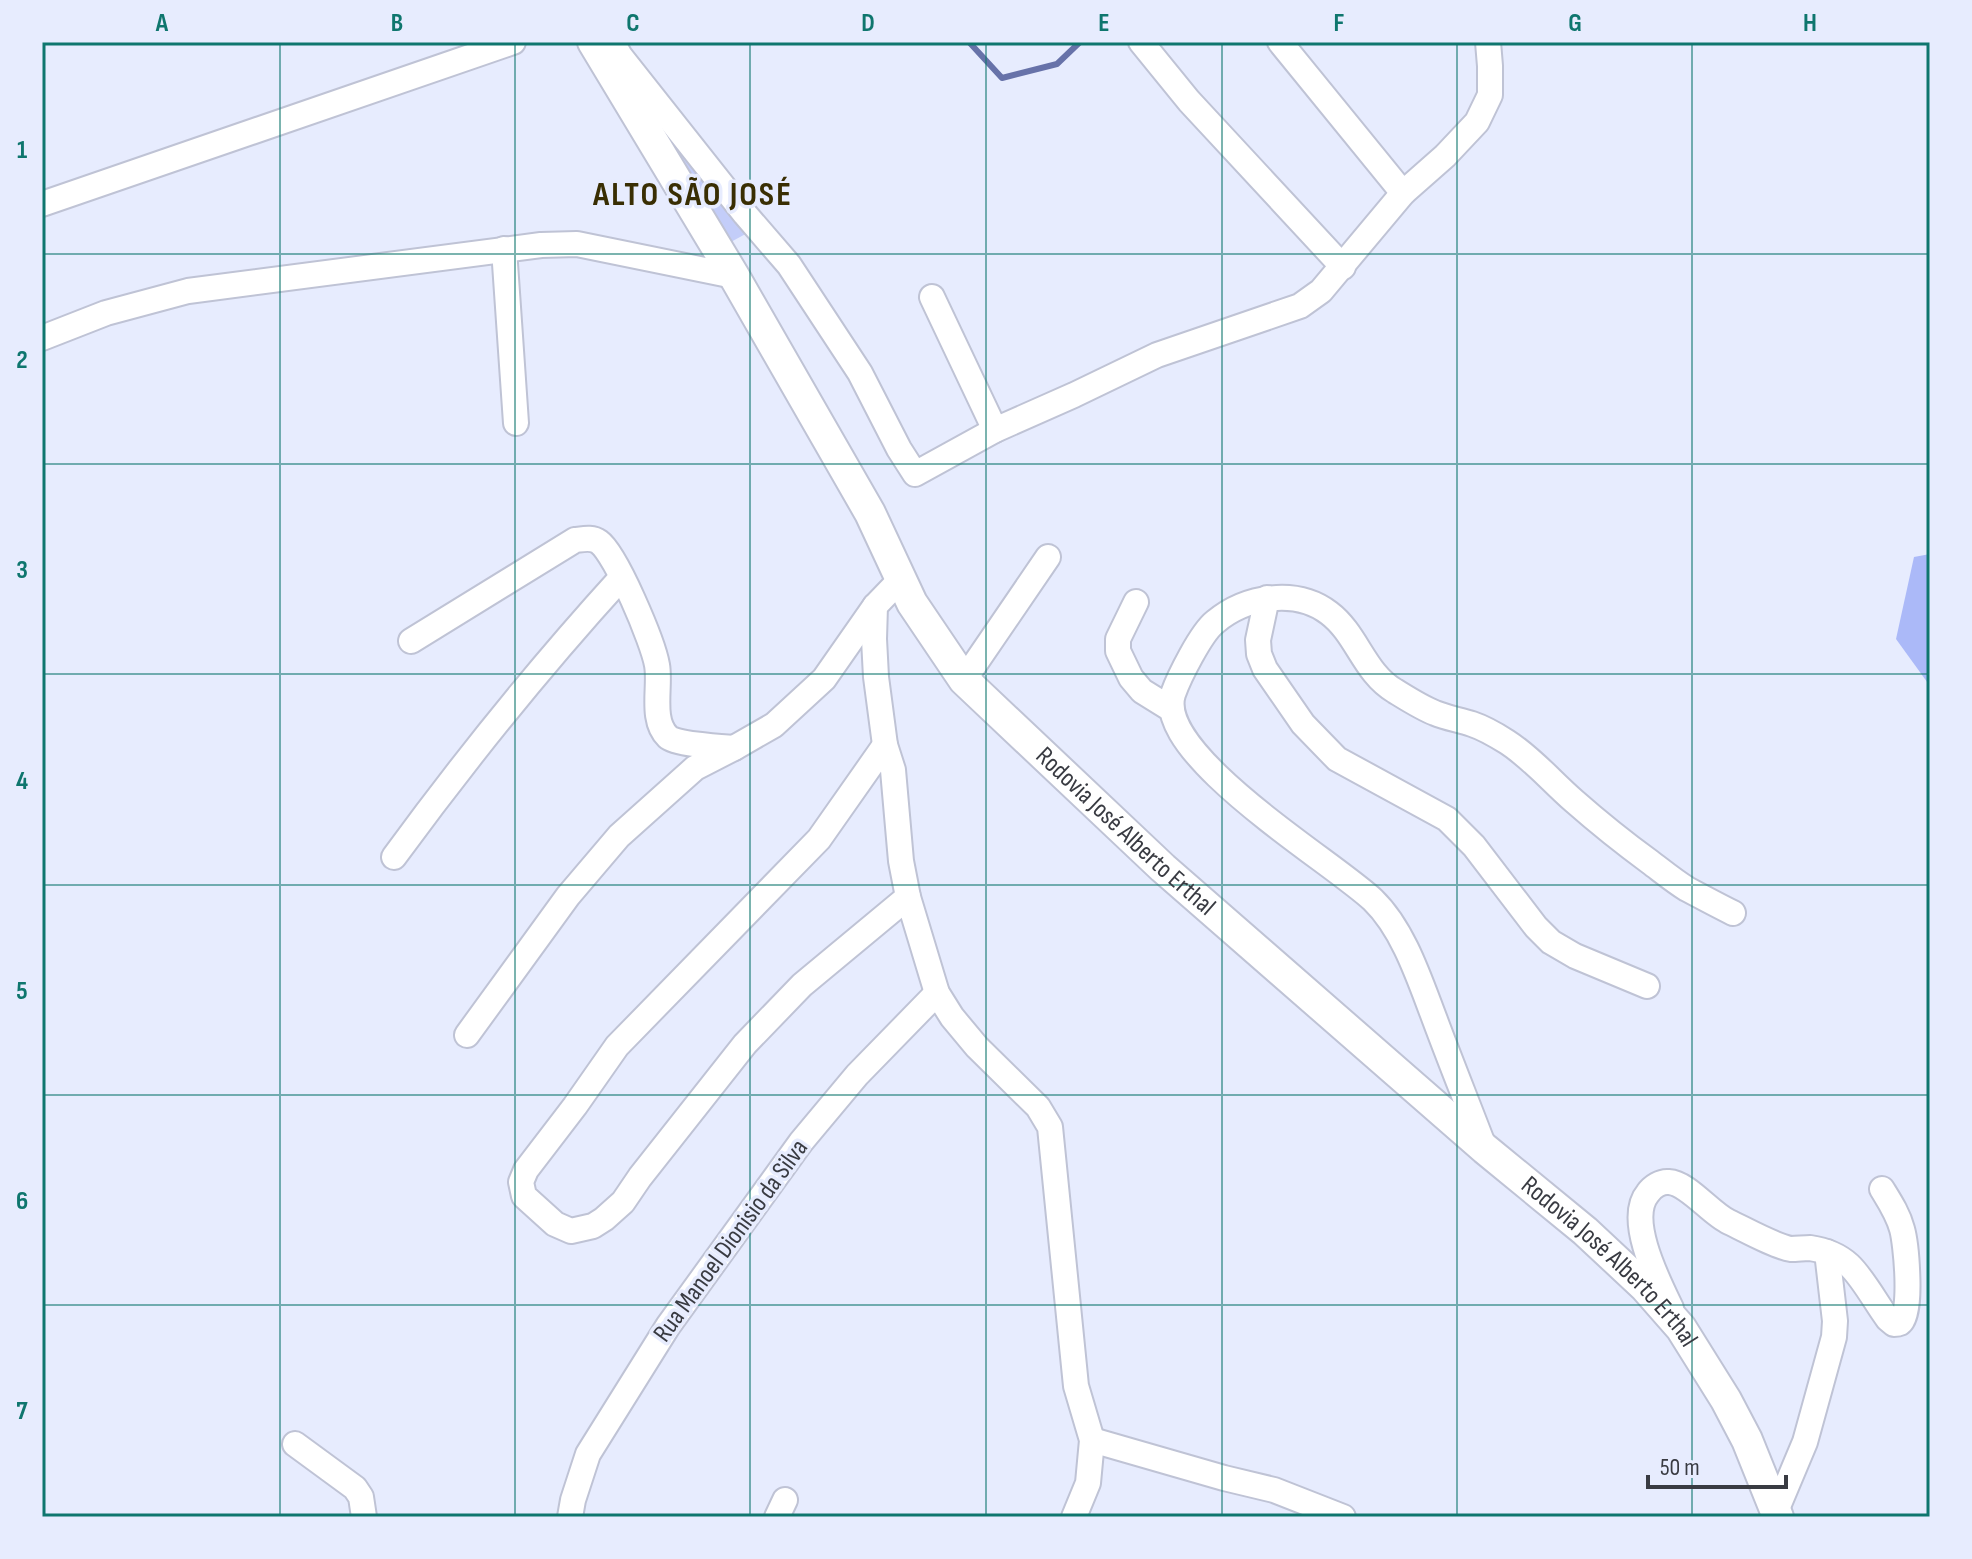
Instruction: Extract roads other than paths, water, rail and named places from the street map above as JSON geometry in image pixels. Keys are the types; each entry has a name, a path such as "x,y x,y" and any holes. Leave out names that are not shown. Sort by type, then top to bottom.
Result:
{"main road":[{"name":"Rodovia José Alberto Erthal","path":"593,42 734,276 870,513 912,603 964,680 1163,868 1485,1149 1585,1231 1645,1287 1681,1328 1726,1400 1747,1440 1777,1514"}],"street":[{"path":"42,204 513,42"},
{"path":"612,42 745,214 789,265 860,373 915,474 995,430 1157,355 1300,306 1321,291 1403,193 1477,122 1490,95 1488,42"},
{"path":"1141,42 1189,101 1343,267"},
{"path":"1280,42 1403,193"},
{"path":"42,338 106,313 188,291 504,249 577,244 734,276"},
{"path":"504,249 516,423"},
{"path":"932,297 995,430"},
{"path":"411,641 575,540 597,541 611,556 647,628 657,665 658,712 664,733 675,742 734,748"},
{"path":"964,680 1048,557"},
{"path":"394,857 449,782 567,638 621,578"},
{"path":"467,1035 568,896 619,836 695,768 774,725 824,679 875,606 901,579"},
{"path":"1267,598 1258,640 1259,654 1265,669 1311,733 1337,759 1447,819 1474,846 1551,942 1575,956 1647,986"},
{"path":"1485,1149 1399,935 1375,902 1222,781 1188,744 1177,726 1171,709 1173,695 1185,667 1214,622 1242,606 1267,598 1289,598 1317,605 1331,614 1384,683 1434,713 1477,725 1505,741 1626,844 1685,887 1733,913"},
{"path":"1136,602 1118,639 1118,651 1131,678 1142,691 1171,709"},
{"path":"875,606 876,677 885,745 893,770 901,861 908,897 937,993 960,1027 1038,1107 1050,1127 1076,1386 1092,1440 1088,1483 1074,1517"},
{"path":"885,745 819,839 617,1046 526,1170 521,1182 524,1196 555,1224 571,1231 593,1226 604,1219 623,1202 745,1044 802,985 908,897"},
{"name":"Rua Manoel Dionisio da Silva","path":"570,1517 588,1454 668,1326 801,1142 857,1075 937,993"},
{"path":"1681,1328 1647,1252 1640,1218 1645,1196 1654,1186 1669,1182 1684,1188 1719,1218 1791,1249 1809,1248 1837,1256 1850,1266 1894,1324 1903,1320 1907,1300 1907,1259 1902,1228 1882,1189"},
{"path":"1777,1514 1805,1442 1834,1337 1827,1252"},
{"path":"1092,1440 1274,1490 1343,1517"},
{"path":"295,1444 355,1488 363,1504 364,1517"}],"waterway":[{"path":"969,42 1002,78 1057,64 1080,42"}],"district":[{"name":"ALTO SÃO JOSÉ","path":"693,194"}]}
